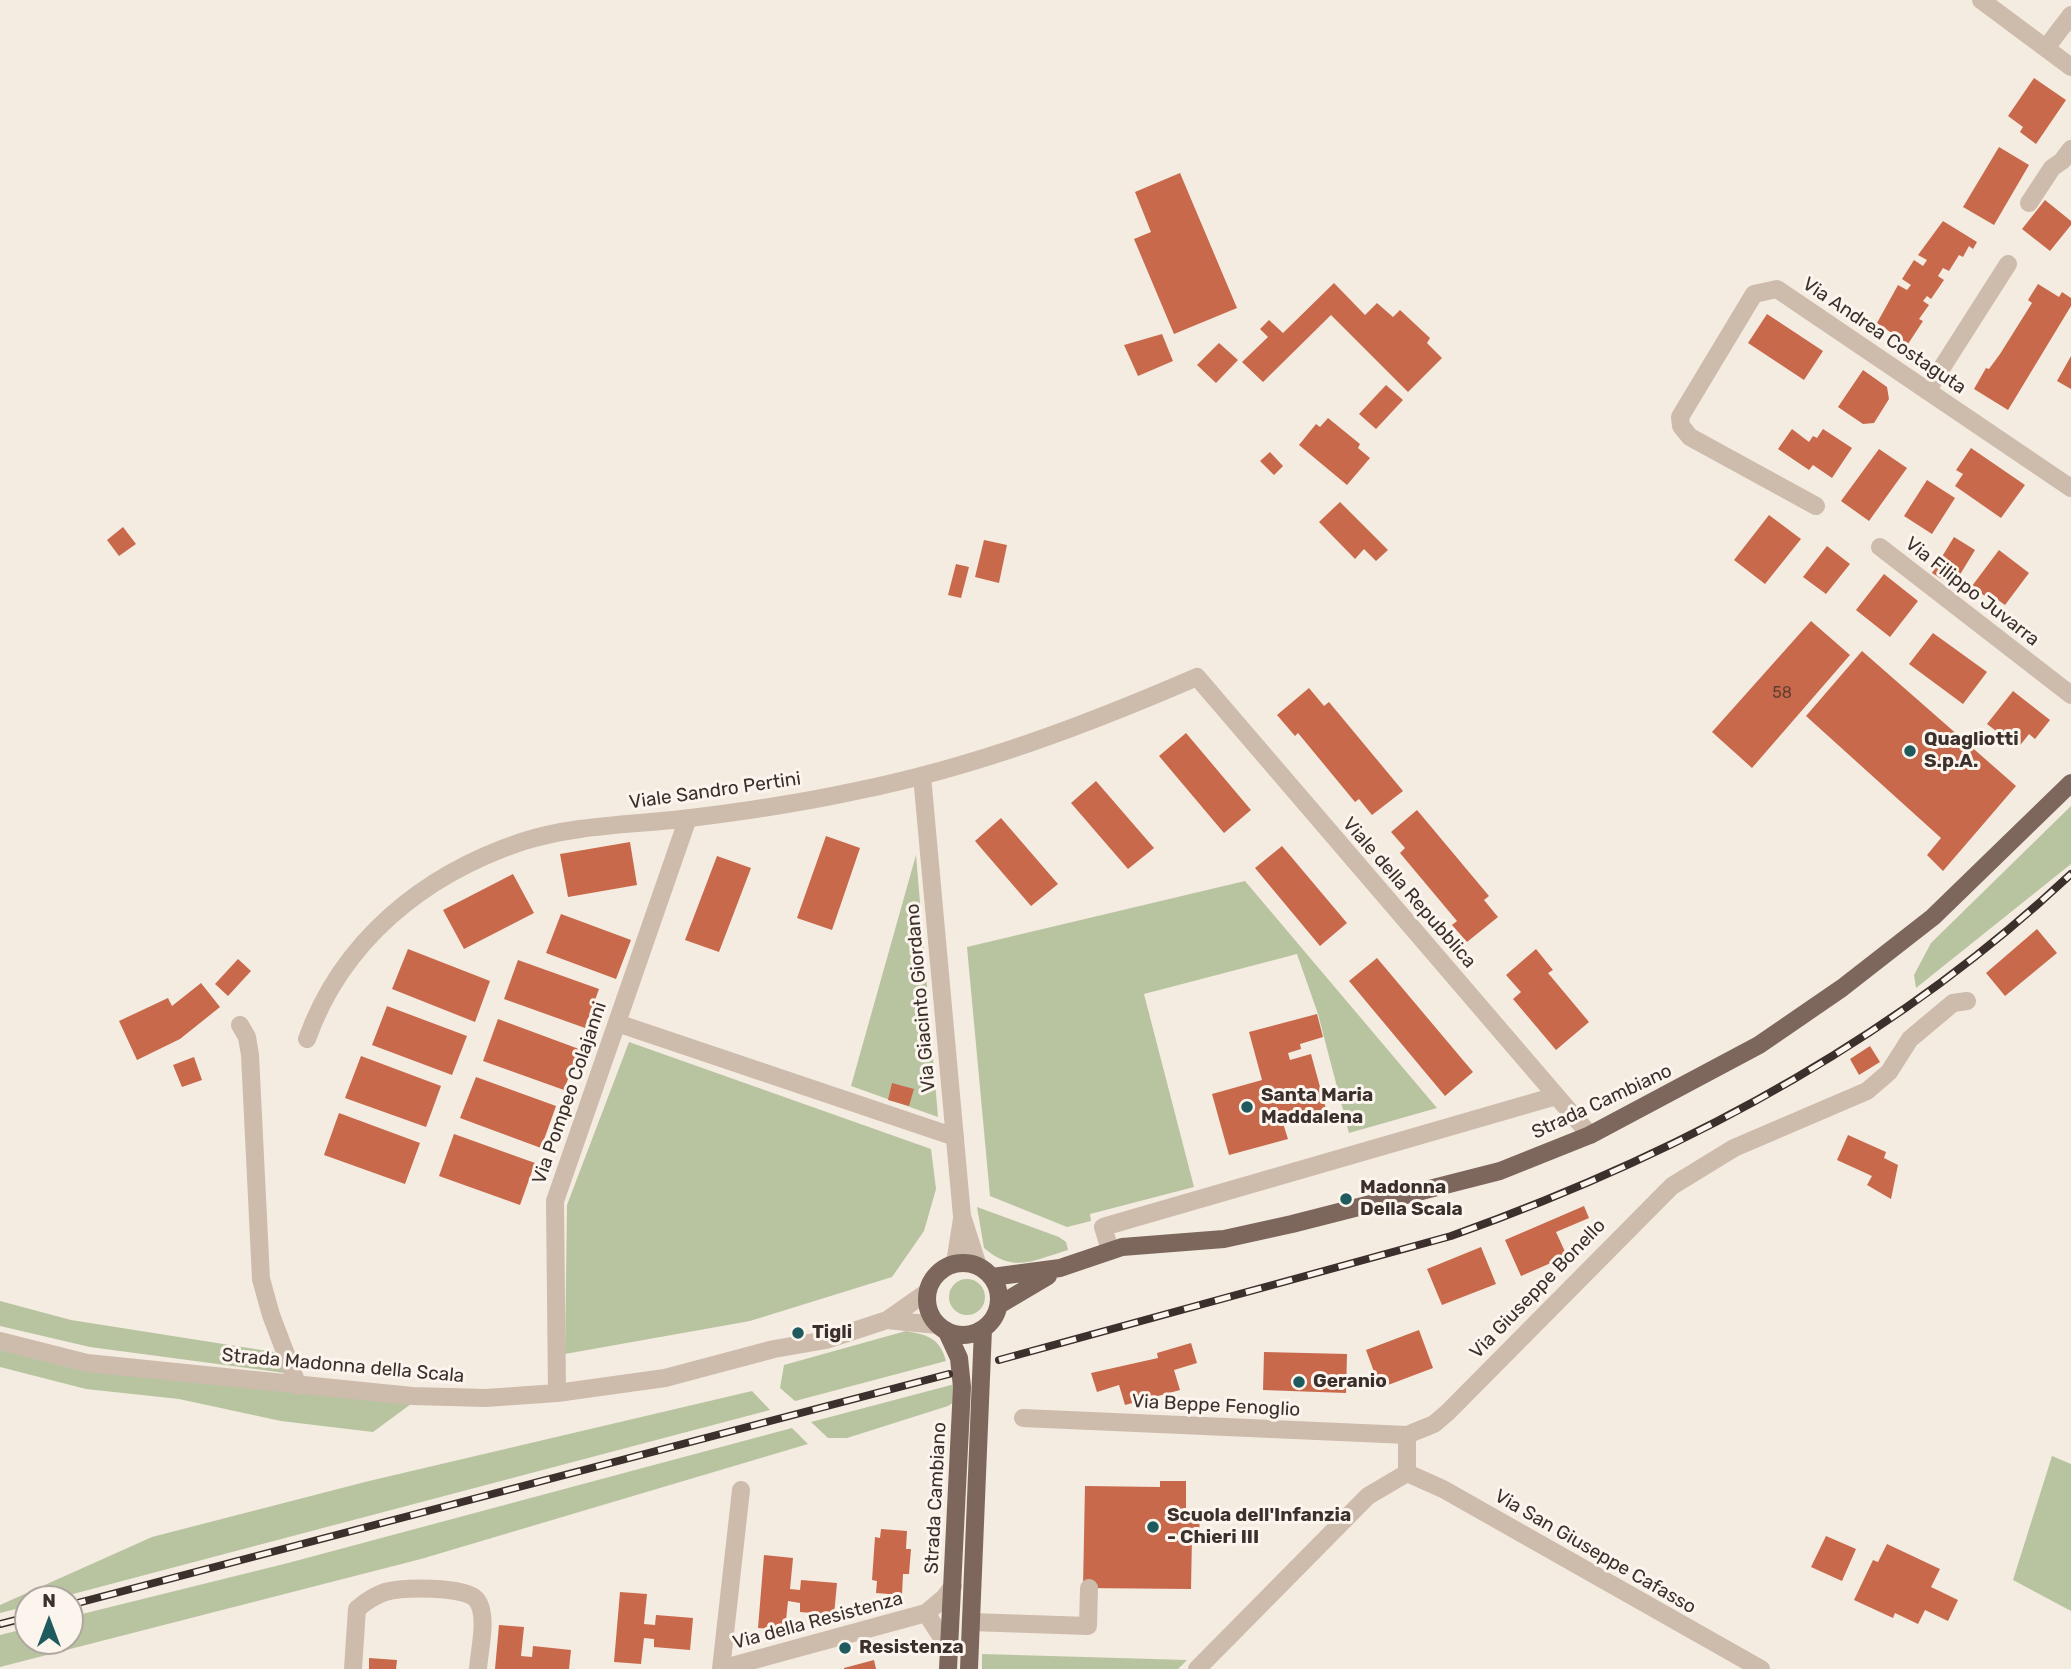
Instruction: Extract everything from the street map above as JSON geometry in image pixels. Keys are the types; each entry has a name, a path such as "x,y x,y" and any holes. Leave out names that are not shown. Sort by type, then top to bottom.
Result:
{"main road":[{"name":"Strada Cambiano","path":"999,1305 1060,1268 1110,1250 1224,1239 1292,1224 1500,1171 1590,1135 1728,1063 1832,996 1933,917 2071,783"},
{"path":"955,1263 985,1271 997,1286 999,1305 996,1314 983,1329 959,1335 942,1328 926,1304 927,1292 936,1273 955,1263"},
{"name":"Strada Cambiano","path":"985,1271 1060,1268"},
{"name":"Strada Cambiano","path":"942,1328 958,1358 962,1387 948,1669"},
{"name":"Strada Cambiano","path":"969,1669 983,1329"}],"street":[{"path":"1981,0 2071,67"},
{"path":"2046,48 2071,15"},
{"path":"2029,203 2052,168 2063,161 2071,149"},
{"path":"1927,391 2008,264"},
{"name":"Via Andrea Costaguta","path":"1816,506 1690,437 1681,426 1680,417 1754,295 1777,289 2071,488"},
{"name":"Via Filippo Juvarra","path":"1880,547 2071,695"},
{"name":"Viale Sandro Pertini","path":"307,1039 329,987 355,950 393,913 444,878 495,852 551,835 824,797 922,776 1050,738 1197,677"},
{"name":"Viale della Repubblica","path":"1197,677 1590,1135"},
{"name":"Via Giacinto Giordano","path":"922,776 962,1216"},
{"name":"Via Pompeo Colajanni","path":"557,1393 555,1201 688,818"},
{"name":"Via Giuseppe Bonello","path":"1407,1435 1434,1424 1448,1412 1672,1186 1734,1148 1867,1091 1889,1072 1910,1039 1953,1003 1967,1001"},
{"path":"617,1023 955,1137"},
{"path":"240,1025 247,1037 250,1055 261,1279 271,1315 298,1386"},
{"path":"1110,1250 1103,1227 1556,1096"},
{"path":"955,1263 962,1216"},
{"path":"962,1216 985,1271"},
{"path":"887,1320 927,1292"},
{"path":"887,1320 942,1328"},
{"name":"Strada Madonna della Scala","path":"0,1341 88,1363 298,1386 412,1396 486,1398 557,1393 695,1372 774,1349 825,1340 887,1320"},
{"name":"Via Beppe Fenoglio","path":"1023,1418 1407,1435"},
{"path":"1197,1669 1368,1496 1406,1473 1407,1435"},
{"name":"Via San Giuseppe Cafasso","path":"1406,1473 1443,1489 1761,1669"},
{"path":"721,1669 741,1490"},
{"name":"Via della Resistenza","path":"721,1669 926,1613 944,1598 953,1586"},
{"path":"971,1622 1088,1626 1090,1588"},
{"path":"353,1669 357,1609 368,1599 388,1591 456,1589 476,1599 482,1614 478,1669"},
{"name":"Via della Resistenza","path":"926,1613 950,1650"}],"green space":[{"path":"2071,806 2071,864 1916,988 1914,975 1931,943"},
{"path":"916,855 938,1117 851,1086"},
{"path":"1245,881 1437,1108 1349,1133 1318,1014 1297,954 1144,994 1194,1187 1090,1214 1091,1221 1067,1227 990,1196 967,947"},
{"path":"629,1042 931,1149 936,1189 924,1231 892,1277 750,1321 565,1354 567,1205"},
{"path":"977,1207 1059,1237 1066,1242 1068,1250 1034,1261 1005,1261 984,1248"},
{"path":"967,1279 980,1284 985,1297 980,1310 967,1315 954,1310 949,1297 954,1284"},
{"path":"0,1301 71,1320 274,1352 285,1373 90,1347 0,1326"},
{"path":"906,1331 921,1334 937,1342 946,1361 795,1401 780,1388 784,1365"},
{"path":"0,1350 211,1382 411,1404 373,1432 281,1421 179,1399 86,1389 0,1367"},
{"path":"955,1384 954,1402 948,1406 847,1438 828,1438 811,1422"},
{"path":"752,1391 770,1410 84,1591 84,1585 45,1585 152,1537 369,1481"},
{"path":"792,1428 808,1444 421,1559 84,1645 84,1614 288,1563"},
{"path":"2052,1456 2071,1464 2071,1611 2013,1580"},
{"path":"14,1599 14,1610 0,1613 0,1605"},
{"path":"14,1632 14,1655 47,1655 0,1667 0,1635"},
{"path":"982,1654 1187,1660 1178,1669 982,1669"}],"building":[{"path":"2034,78 2066,100 2036,144 2020,132 2023,127 2008,116"},
{"path":"1999,147 2029,165 1994,225 1963,207"},
{"path":"1180,173 1237,308 1174,334 1134,239 1151,232 1135,192"},
{"path":"2045,200 2071,221 2071,225 2050,251 2022,229"},
{"path":"1943,221 1977,242 1973,249 1969,246 1963,257 1959,255 1949,271 1943,268 1938,276 1944,280 1931,299 1927,296 1923,301 1929,305 1919,319 1923,321 1908,344 1877,323 1898,285 1907,290 1911,285 1902,279 1914,260 1923,266 1927,260 1918,255"},
{"path":"1334,283 1365,315 1377,303 1393,317 1400,310 1430,338 1427,343 1442,358 1408,392 1331,315 1263,382 1242,362 1268,337 1260,329 1269,320 1283,333"},
{"path":"2038,284 2059,297 2062,292 2071,298 2071,306 2008,410 1974,389 2032,303 2028,300"},
{"path":"1767,314 1823,351 1804,380 1748,343"},
{"path":"1162,334 1173,361 1138,376 1124,345"},
{"path":"1219,343 1238,360 1216,383 1197,365"},
{"path":"2071,356 2071,389 2057,381"},
{"path":"1863,370 1887,387 1889,399 1874,423 1863,424 1838,407"},
{"path":"1386,385 1403,400 1376,429 1359,414"},
{"path":"1328,418 1360,444 1358,448 1370,458 1347,485 1299,445 1316,424 1320,427"},
{"path":"1792,429 1809,442 1813,436 1817,438 1823,429 1852,448 1832,478 1813,465 1809,470 1778,449"},
{"path":"1971,448 2025,485 2001,518 1955,486 1963,474 1956,470"},
{"path":"1879,449 1907,468 1869,521 1841,501"},
{"path":"1270,452 1283,466 1274,475 1260,461"},
{"path":"1927,480 1955,498 1932,534 1904,516"},
{"path":"1340,502 1388,550 1376,561 1364,549 1355,559 1319,522"},
{"path":"1769,515 1801,539 1765,584 1734,560"},
{"path":"123,527 136,544 119,556 107,540"},
{"path":"1954,537 1975,550 1953,586 1932,573"},
{"path":"984,540 1007,545 999,583 975,577"},
{"path":"1827,546 1850,564 1826,594 1803,577"},
{"path":"1999,550 2029,573 2005,605 1994,597 1991,601 1972,586"},
{"path":"956,564 969,567 961,598 948,595"},
{"path":"1884,574 1918,601 1890,637 1856,610"},
{"path":"1811,621 1850,655 1752,768 1712,732"},
{"path":"1933,633 1987,672 1963,704 1909,664"},
{"name":"Quagliotti S.p.A.","path":"1862,651 2016,786 1943,871 1927,855 1941,838 1806,716"},
{"path":"1309,688 1324,706 1329,702 1403,791 1372,815 1359,799 1355,802 1298,733 1295,736 1277,715"},
{"path":"2013,691 2050,720 2035,739 2029,734 2018,748 1987,724"},
{"path":"1186,733 1251,810 1224,833 1159,756"},
{"path":"1096,781 1154,848 1128,869 1071,803"},
{"path":"1417,810 1489,896 1484,900 1498,917 1467,942 1452,925 1457,921 1400,853 1405,848 1391,832"},
{"path":"1001,818 1058,884 1031,906 975,841"},
{"path":"826,836 860,848 832,930 797,918"},
{"path":"630,842 637,885 568,897 560,854"},
{"path":"1282,846 1347,923 1320,946 1255,868"},
{"path":"717,856 751,868 719,952 685,940"},
{"path":"513,874 534,913 464,949 443,910"},
{"path":"561,914 631,940 616,979 546,953"},
{"path":"2037,929 2057,953 2005,996 1986,973"},
{"path":"408,949 490,981 475,1022 392,989"},
{"path":"1536,949 1553,970 1548,973 1589,1022 1556,1050 1513,999 1521,992 1506,975"},
{"path":"1377,958 1473,1072 1445,1096 1349,981"},
{"path":"238,959 251,971 228,996 215,984"},
{"path":"518,960 599,989 585,1028 504,999"},
{"path":"201,983 220,1007 180,1039 137,1060 119,1021 168,998 172,1006"},
{"path":"387,1006 467,1036 452,1075 372,1045"},
{"path":"1317,1014 1323,1037 1300,1044 1301,1049 1288,1053 1290,1060 1311,1054 1326,1109 1282,1120 1288,1139 1229,1155 1212,1094 1262,1080 1249,1032"},
{"path":"498,1019 579,1049 564,1090 483,1061"},
{"path":"1870,1046 1880,1062 1859,1075 1850,1059"},
{"path":"361,1056 441,1086 426,1127 345,1098"},
{"path":"194,1057 202,1080 182,1087 173,1065"},
{"path":"476,1077 556,1106 541,1148 460,1118"},
{"path":"892,1083 914,1089 909,1106 888,1100"},
{"path":"339,1113 420,1143 405,1184 324,1155"},
{"path":"454,1134 535,1163 520,1205 439,1176"},
{"path":"1848,1135 1886,1152 1884,1158 1898,1165 1891,1199 1867,1185 1872,1176 1837,1160"},
{"path":"1584,1206 1589,1218 1556,1232 1567,1256 1521,1276 1505,1240"},
{"path":"1481,1247 1496,1284 1442,1305 1427,1269"},
{"path":"1419,1330 1433,1368 1380,1388 1366,1350"},
{"path":"1191,1343 1197,1363 1174,1370 1180,1390 1125,1405 1119,1385 1097,1392 1091,1373 1158,1358 1157,1353"},
{"path":"1264,1352 1347,1354 1346,1393 1263,1390"},
{"path":"1160,1481 1186,1481 1186,1512 1200,1513 1199,1537 1192,1536 1191,1589 1083,1588 1085,1486 1160,1487"},
{"path":"881,1529 907,1531 906,1549 911,1549 909,1574 903,1574 902,1595 876,1593 877,1581 872,1580 875,1537 880,1538"},
{"path":"1826,1536 1856,1549 1842,1581 1811,1567"},
{"path":"1887,1544 1940,1569 1931,1587 1958,1600 1948,1621 1925,1610 1918,1624 1895,1613 1893,1618 1854,1600 1873,1560 1878,1562"},
{"path":"764,1555 793,1558 790,1589 800,1590 801,1580 837,1583 834,1615 800,1612 800,1603 788,1601 785,1630 758,1628"},
{"path":"620,1592 647,1594 644,1624 655,1625 656,1615 693,1618 690,1650 654,1647 654,1639 644,1638 641,1664 614,1662"},
{"path":"499,1625 524,1627 521,1656 532,1657 533,1646 571,1650 569,1669 495,1669"},
{"path":"369,1658 397,1660 396,1669 369,1669"},
{"path":"874,1660 876,1669 844,1669 844,1668"}],"railway":[{"path":"999,1360 1451,1236 1619,1169 1701,1130 1857,1041 1932,990 2003,934 2071,874"},
{"path":"84,1601 949,1374"},
{"path":"0,1624 14,1620"}],"place":[{"name":"Quagliotti S.p.A.","path":"1910,751"},
{"name":"Santa Maria Maddalena","path":"1247,1107"},
{"name":"Madonna Della Scala","path":"1346,1199"},
{"name":"Tigli","path":"798,1333"},
{"name":"Geranio","path":"1299,1382"},
{"name":"Scuola dell'Infanzia - Chieri III","path":"1153,1527"},
{"name":"Resistenza","path":"845,1648"}]}
